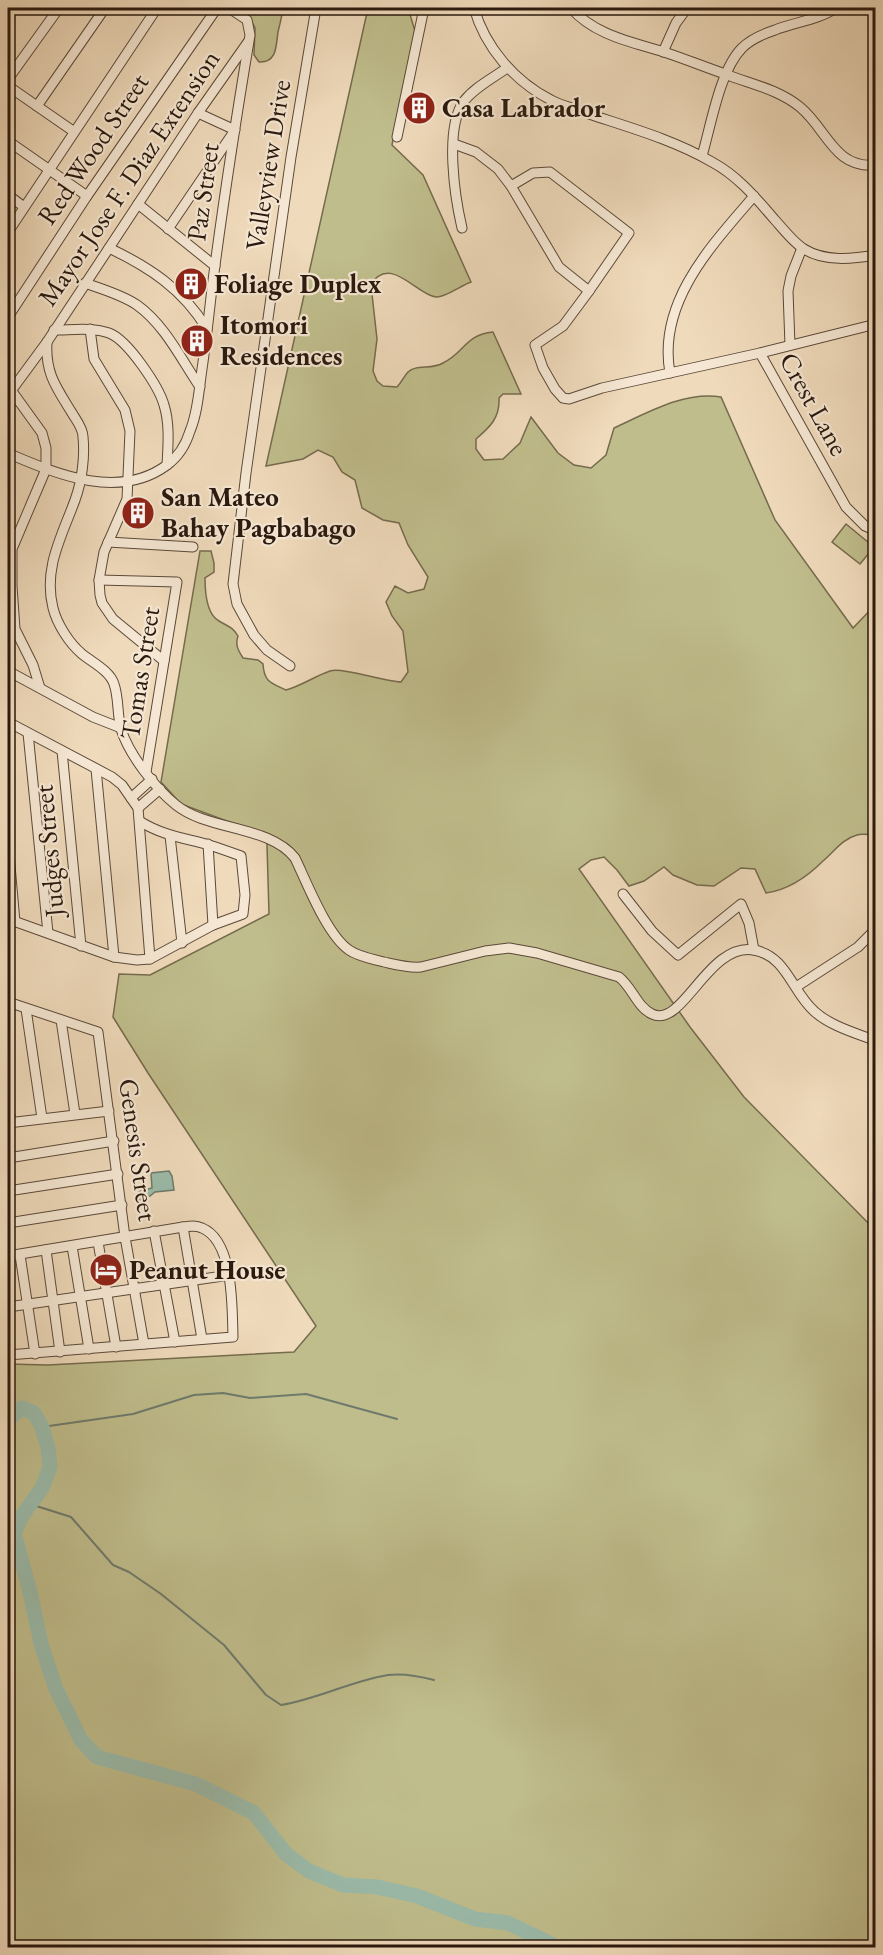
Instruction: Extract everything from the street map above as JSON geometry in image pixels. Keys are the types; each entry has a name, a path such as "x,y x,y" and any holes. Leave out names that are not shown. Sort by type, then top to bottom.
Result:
{"street":[{"path":"8,79 58,8"},
{"path":"37,106 105,8"},
{"path":"8,232 157,8"},
{"name":"Red Wood Street","path":"8,317 87,196 217,8"},
{"name":"Mayor Jose F. Diaz Extension","path":"229,8 247,20 250,30 249,40 198,113 47,342 47,362 52,380 82,431 81,479 53,554 52,606 70,640 113,681 121,728 130,749 160,789 184,811 260,837 287,849 340,944 363,957 411,968 485,951 509,948 537,953 619,977 626,982 646,1011 656,1016 663,1016 677,1007 728,954 754,950"},
{"name":"Valleyview Drive","path":"290,666 267,650 254,635 237,604 233,584 291,157 316,8"},
{"path":"397,137 423,13 427,8"},
{"path":"474,8 494,51 507,68 552,101 685,147 702,156 739,179 802,248 820,256 833,258 876,255"},
{"path":"571,8 579,17 600,29 641,47 663,52 757,85 790,100 810,116 839,155 858,164 876,165"},
{"path":"663,52 676,23 687,8"},
{"path":"702,156 725,74 737,53 753,39 778,28 818,17 836,8"},
{"name":"Paz Street","path":"9,457 81,479 108,482 150,474 167,465 180,452 190,432 200,387 215,266 249,40"},
{"path":"462,228 455,197 455,127 463,102 474,91 507,68"},
{"path":"8,86 74,131"},
{"path":"168,229 235,130 198,113"},
{"path":"8,141 87,196"},
{"path":"454,144 476,152 498,169 511,186 559,267 588,291"},
{"path":"511,186 533,173 550,172 629,233 563,326 535,345 543,369 563,398 574,398 591,390 760,353 876,324"},
{"path":"8,195 24,207"},
{"path":"670,373 668,344 674,314 681,296 705,255 754,196"},
{"path":"138,204 215,266"},
{"path":"109,248 147,267 167,282 193,308 207,329"},
{"name":"Crest Lane","path":"790,345 788,291 802,248"},
{"path":"85,282 129,301 143,310 164,333 200,387"},
{"path":"54,330 90,329 107,332 124,343 135,355 164,403 167,425 167,465"},
{"path":"90,329 94,359 119,399 128,417 130,431 128,480 124,506 108,542 99,580 102,603 113,619 164,661"},
{"path":"40,688 33,665 11,627 10,541 46,469 46,448 42,433 9,393 47,342"},
{"name":"Crest Lane","path":"760,353 846,507 865,526 876,531"},
{"path":"108,542 193,547"},
{"name":"Tomas Street","path":"99,580 177,582 149,775"},
{"path":"8,671 93,717 121,728"},
{"path":"8,722 112,777 138,808 141,822 150,959"},
{"path":"28,733 48,933"},
{"name":"Judges Street","path":"62,751 81,946"},
{"path":"96,769 114,957"},
{"path":"131,798 149,775"},
{"path":"138,808 160,789"},
{"path":"8,843 11,920 114,957 150,959 213,925 243,914 245,895 241,856 208,844 170,836 141,822"},
{"path":"170,836 182,943"},
{"path":"208,844 213,925"},
{"path":"622,894 652,931 678,955 741,904 749,923 754,950 781,965 816,1013 876,1041"},
{"path":"796,987 858,947 876,929"},
{"name":"Genesis Street","path":"8,1002 98,1032 125,1237 197,1226 213,1235 219,1244 230,1275 233,1337 8,1355"},
{"path":"26,1009 42,1118"},
{"path":"61,1020 75,1114"},
{"path":"8,1103 9,1123 109,1111"},
{"path":"8,1158 114,1141"},
{"path":"8,1191 118,1174"},
{"path":"8,1223 122,1205"},
{"path":"183,1227 202,1339"},
{"path":"154,1231 175,1342"},
{"path":"8,1256 125,1237 144,1344"},
{"path":"98,1242 116,1347"},
{"path":"72,1246 89,1349"},
{"path":"46,1250 60,1352"},
{"path":"20,1255 34,1354"},
{"path":"8,1307 230,1275"}],"shaded area":[{"path":"245,8 283,8 275,53 265,62 259,62 254,55 255,28"},
{"path":"368,8 408,8 415,31 392,145 423,175 471,282 444,296 436,297 395,274 386,273 378,276 371,285 377,339 373,371 377,381 383,386 397,387 411,370 439,365 450,359 471,340 493,332 521,394 503,394 499,398 496,417 476,439 476,449 484,460 503,459 520,443 531,417 558,453 574,465 591,468 606,455 614,428 680,400 693,397 721,397 775,520 853,628 875,605 875,835 861,834 852,837 804,877 782,889 766,893 755,869 741,868 714,886 697,885 673,875 664,867 644,881 629,886 604,857 591,860 579,869 690,1027 744,1097 875,1230 875,1947 8,1948 8,1364 48,1365 294,1352 316,1326 113,1017 119,974 150,975 269,914 267,845 270,837 181,804 161,782 200,551 211,551 214,563 214,572 205,578 206,596 211,613 238,636 237,647 243,658 258,660 263,664 265,675 272,683 286,690 336,670 401,682 408,672 403,631 392,616 386,602 395,586 408,593 424,589 428,577 408,545 399,523 383,520 362,508 355,480 342,472 333,457 318,450 303,459 266,466"},
{"path":"846,524 874,547 860,564 832,542"},
{"path":"169,1171 174,1190 155,1192 140,1200 136,1196 140,1191 152,1188 151,1173"}],"waterway":[{"path":"42,1427 133,1414 194,1395 223,1393 250,1398 306,1394 397,1419"},
{"path":"8,1419 22,1408 34,1413 42,1427 48,1448 50,1467 42,1488 22,1516 14,1533 41,1644 56,1689 81,1740 97,1757 196,1784 254,1813 286,1854 309,1871 343,1885 377,1887 417,1896 475,1919 508,1923 559,1948"},
{"path":"30,1504 71,1517 113,1565 129,1572 161,1594 224,1645 266,1695 281,1705 388,1675 411,1675 434,1680"}],"place":[{"name":"Casa Labrador","path":"419,108"},
{"name":"Foliage Duplex","path":"191,284"},
{"name":"Itomori Residences","path":"197,341"},
{"name":"San Mateo Bahay Pagbabago","path":"138,513"},
{"name":"Peanut House","path":"106,1270"}]}
